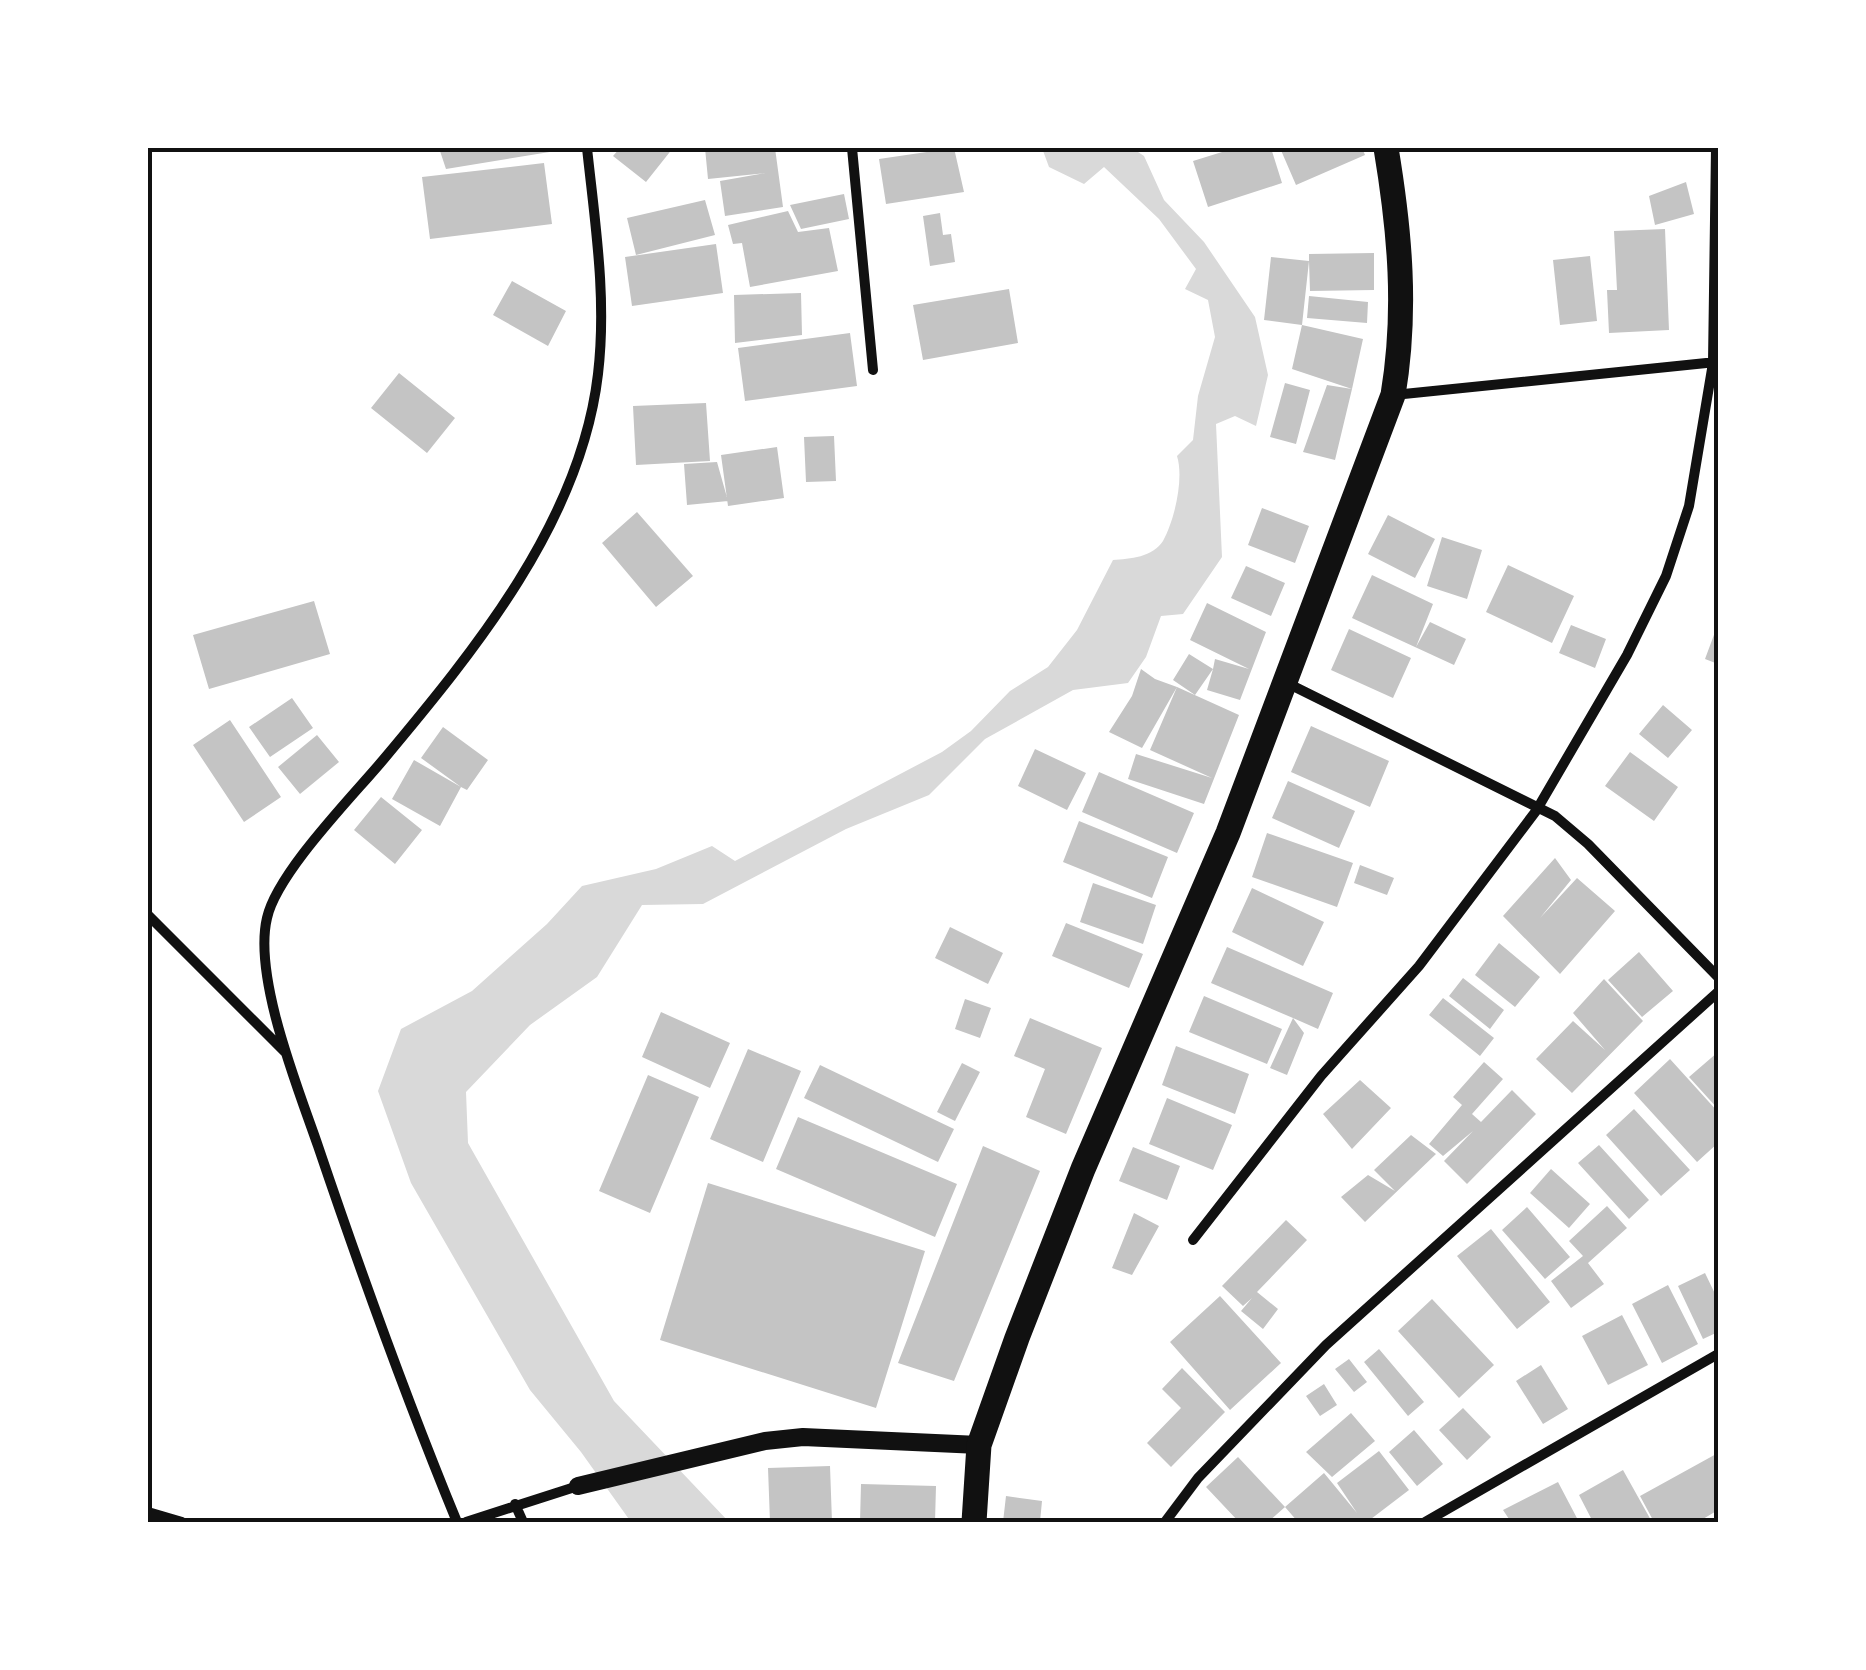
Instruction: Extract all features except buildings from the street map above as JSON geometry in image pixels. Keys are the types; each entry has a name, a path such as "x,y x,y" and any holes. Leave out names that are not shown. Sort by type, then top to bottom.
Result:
{"main road":[{"path":"974,1522 979,1445 1083,1169 1228,833 1393,395 1402,344 1403,284 1386,148"}],"street":[{"path":"457,1522 374,1308 287,1054 265,960 267,917 317,838 419,716 517,580 562,499 587,434 598,374 602,280 587,148"},
{"path":"852,148 873,370"},
{"path":"1193,1240 1320,1076 1419,966 1536,810 1627,655 1666,576 1690,506 1716,362 1716,148"},
{"path":"1393,395 1716,362"},
{"path":"1283,681 1536,810 1555,816 1588,844 1718,977"},
{"path":"148,915 287,1054"},
{"path":"1165,1522 1198,1478 1326,1345 1718,992"},
{"path":"1424,1522 1718,1354"},
{"path":"466,1522 515,1504 692,1456 802,1437 979,1445"},
{"path":"515,1504 523,1522"},
{"path":"148,1512 182,1522"}],"shaded area":[{"path":"1042,148 1132,148 1144,156 1164,200 1204,242 1255,317 1268,375 1256,426 1235,416 1216,424 1222,557 1183,614 1161,616 1146,657 1128,683 1073,690 985,739 929,795 846,829 703,904 642,905 597,977 530,1025 466,1092 468,1143 614,1401 729,1522 631,1522 530,1390 411,1183 378,1091 401,1029 472,991 547,924 582,886 656,869 712,846 735,861 942,752 971,731 1010,691 1048,667 1077,630 1113,560 1147,554 1163,541 1177,498 1177,456 1193,440 1198,396 1215,337 1208,300 1185,289 1196,269 1159,219 1104,167 1084,184 1049,167"}]}
